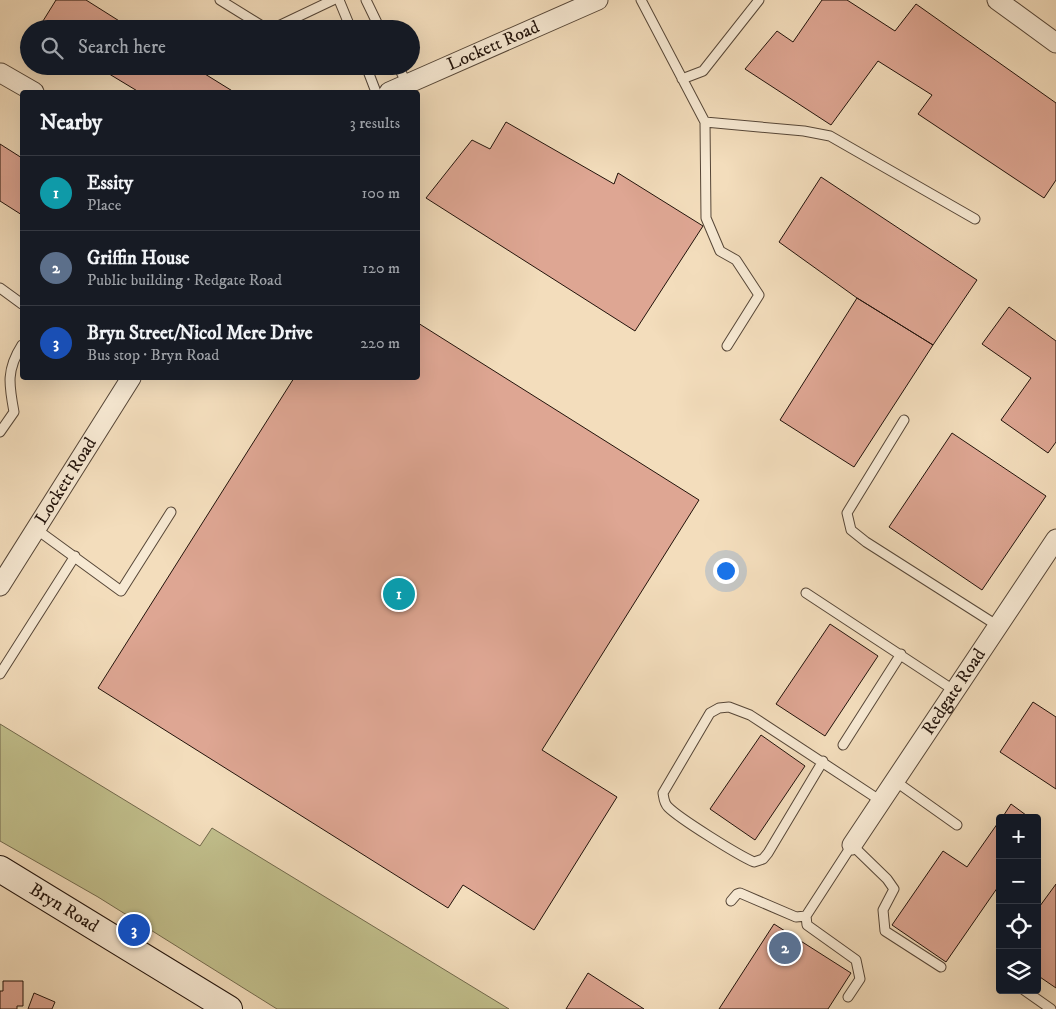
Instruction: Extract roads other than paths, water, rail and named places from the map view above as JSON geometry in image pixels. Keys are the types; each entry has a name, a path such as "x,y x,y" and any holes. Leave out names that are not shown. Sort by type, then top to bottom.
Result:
{"main road":[{"name":"Bryn Road","path":"0,869 230,1009"}],"street":[{"name":"Lockett Road","path":"394,90 598,0"},
{"path":"997,0 1056,43"},
{"path":"1,73 31,90"},
{"name":"Lockett Road","path":"0,586 130,380"},
{"name":"Redgate Road","path":"852,845 1056,539"}],"lane":[{"path":"220,0 252,20"},
{"path":"291,20 333,0"},
{"path":"339,0 347,20"},
{"path":"366,0 376,20"},
{"path":"641,0 705,122 706,218 720,251 736,260 759,295 727,346"},
{"path":"682,79 703,71 759,0"},
{"path":"369,75 375,90"},
{"path":"402,75 407,84"},
{"path":"705,122 804,131 830,136 975,219"},
{"path":"0,288 20,303"},
{"path":"0,432 14,412 8,381 20,348"},
{"path":"904,420 847,513 851,530 866,542 998,626"},
{"path":"36,529 121,591 170,512"},
{"path":"0,674 74,556"},
{"path":"806,593 955,691"},
{"path":"843,745 901,654"},
{"path":"823,761 768,853 763,858 754,862 674,812 664,800 663,793 710,712 719,708 729,707 750,715 823,761 881,801"},
{"path":"895,781 957,825"},
{"path":"848,997 860,978 856,960 807,925 806,916 852,845 887,879 894,889 883,910 885,931 941,967"},
{"path":"731,901 740,893 796,917 806,916"},
{"path":"1030,994 1052,1009"}],"place":[{"name":"Essity","path":"399,594"},
{"name":"Bryn Street/Nicol Mere Drive","path":"134,930"},
{"name":"Griffin House","path":"785,948"}]}
